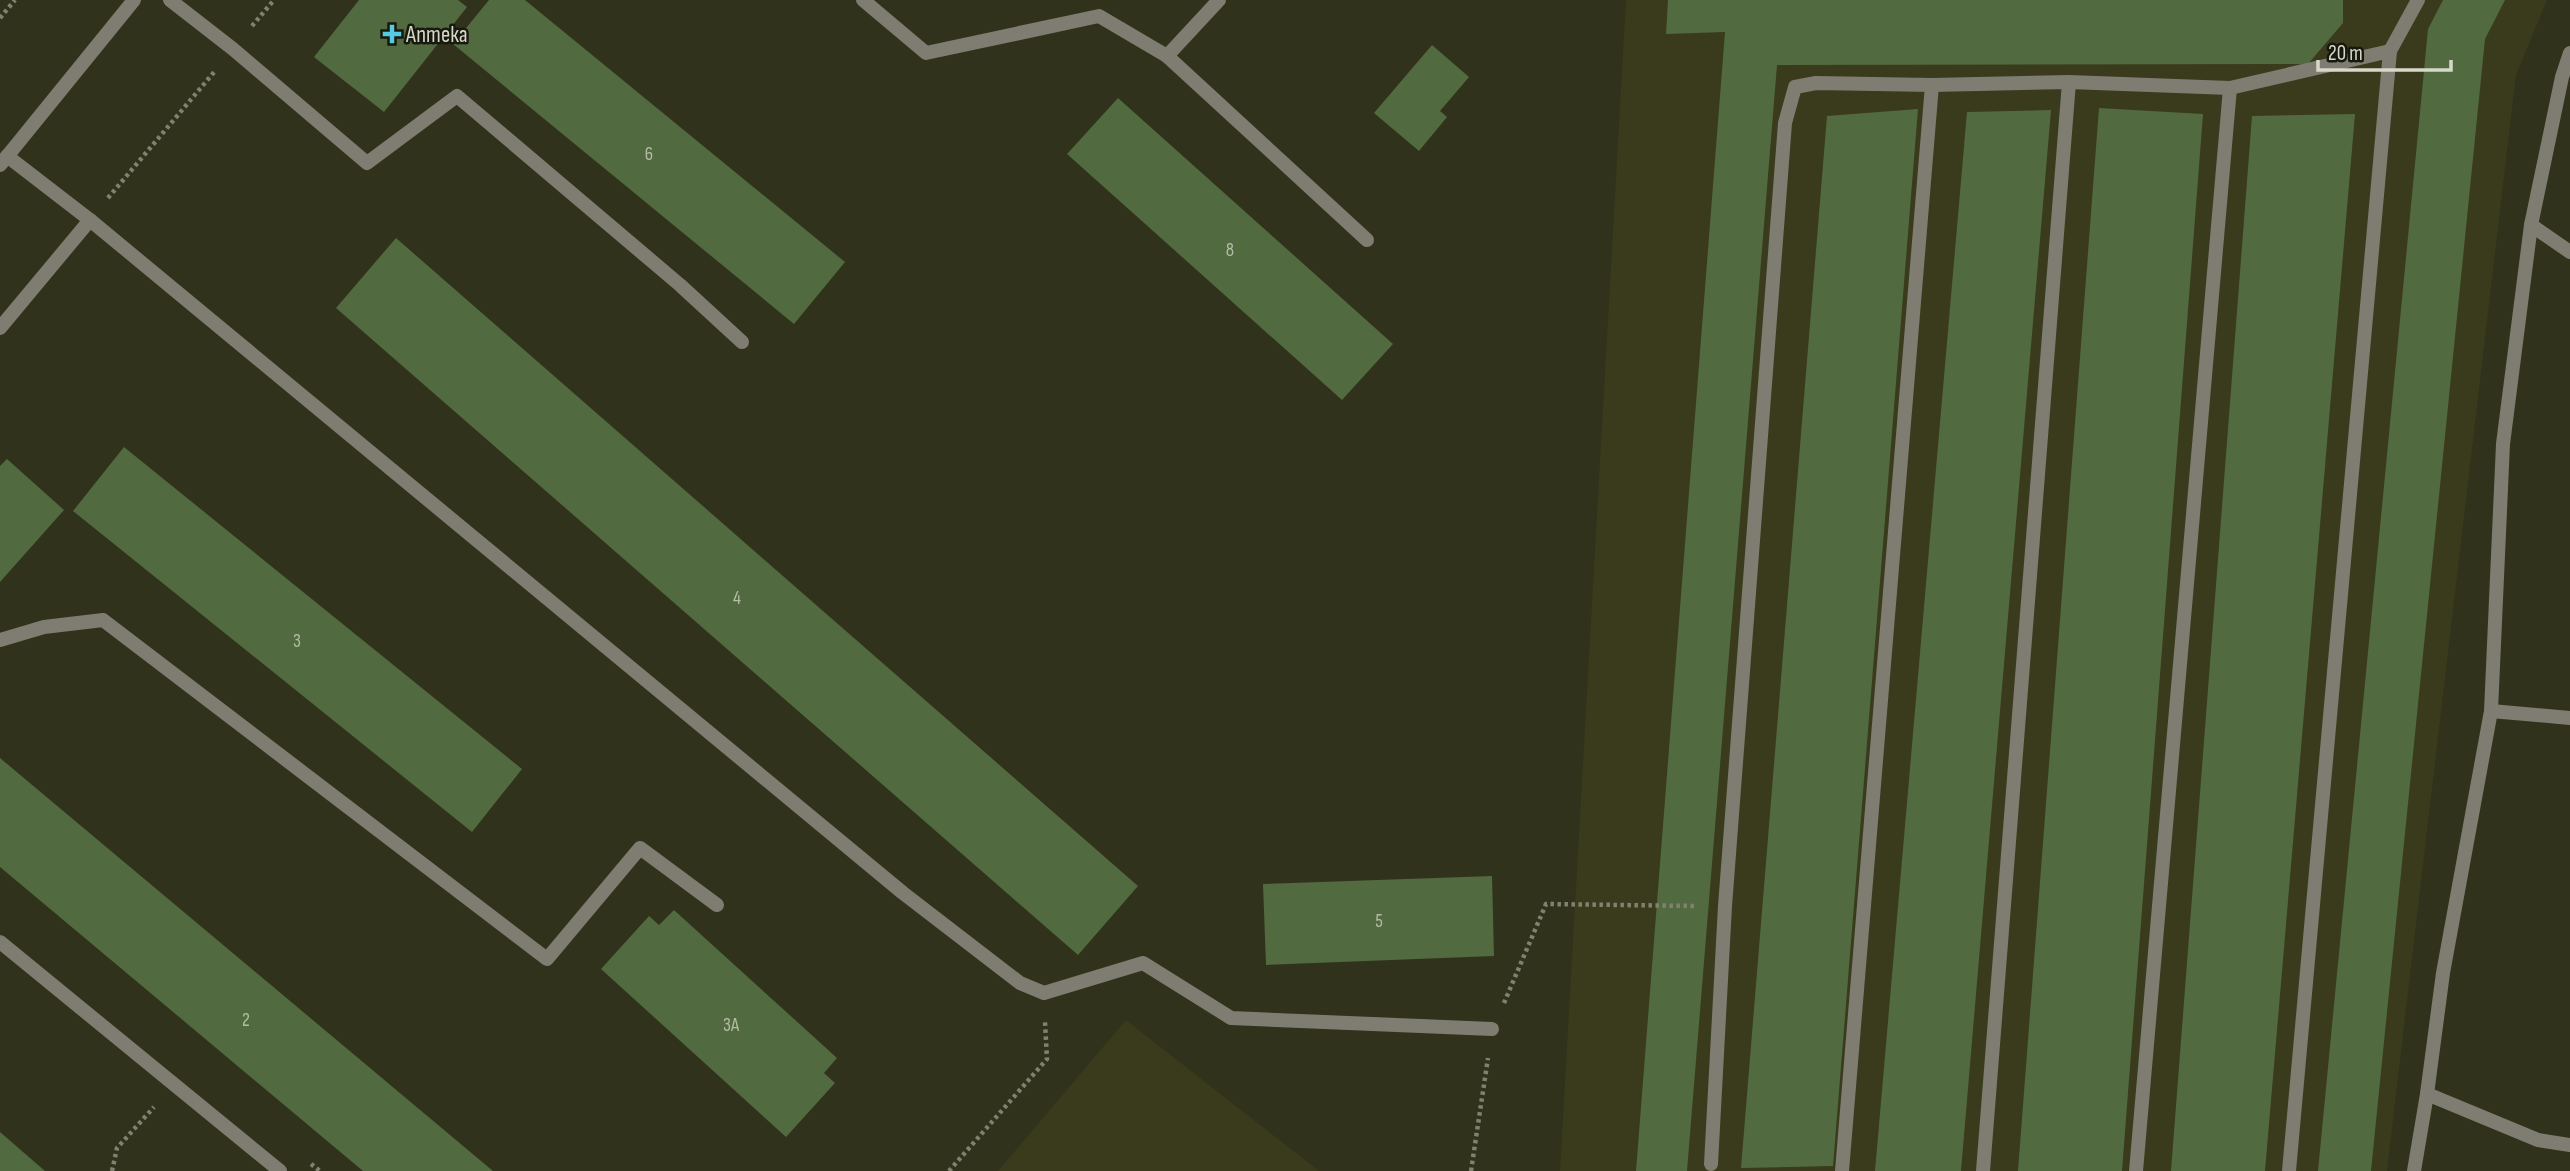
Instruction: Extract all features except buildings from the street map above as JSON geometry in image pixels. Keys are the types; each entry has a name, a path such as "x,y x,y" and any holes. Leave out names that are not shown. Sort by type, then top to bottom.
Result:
{"street":[{"path":"134,0 4,161 90,220 903,893 1020,982 1044,993 1143,963 1231,1018 1492,1029"},
{"path":"170,0 233,49 367,163 457,96 680,285 742,342"},
{"path":"863,0 926,52 1099,16 1167,56 1367,240"},
{"path":"1167,56 1219,0"},
{"path":"2289,1171 2390,51 2417,0"},
{"path":"1711,1164 1726,906 1785,123 1796,87 1816,83 1931,85 2069,82 2230,88 2390,51"},
{"path":"2414,1171 2442,973 2491,711 2503,444 2530,225 2562,77 2570,53"},
{"path":"1983,1171 2069,82"},
{"path":"1842,1171 1931,85"},
{"path":"2136,1171 2230,88"},
{"path":"0,328 90,220"},
{"path":"2530,225 2570,253"},
{"path":"0,640 44,627 103,620 547,959 640,848 717,905"},
{"path":"2491,711 2570,718"},
{"path":"0,942 280,1171"},
{"path":"2427,1094 2538,1140 2570,1144"}],"path":[{"path":"0,18 15,0"},
{"path":"90,220 274,0"},
{"path":"1471,1171 1492,1029 1546,904 1726,906"},
{"path":"949,1171 1047,1059 1044,993"},
{"path":"112,1171 117,1148 149,1112"}],"shaded area":[{"path":"1626,0 2547,0 2516,75 2387,1171 1560,1171"},
{"path":"1126,1020 1319,1171 998,1171"}],"place":[{"name":"Аптека","path":"392,34"}]}
